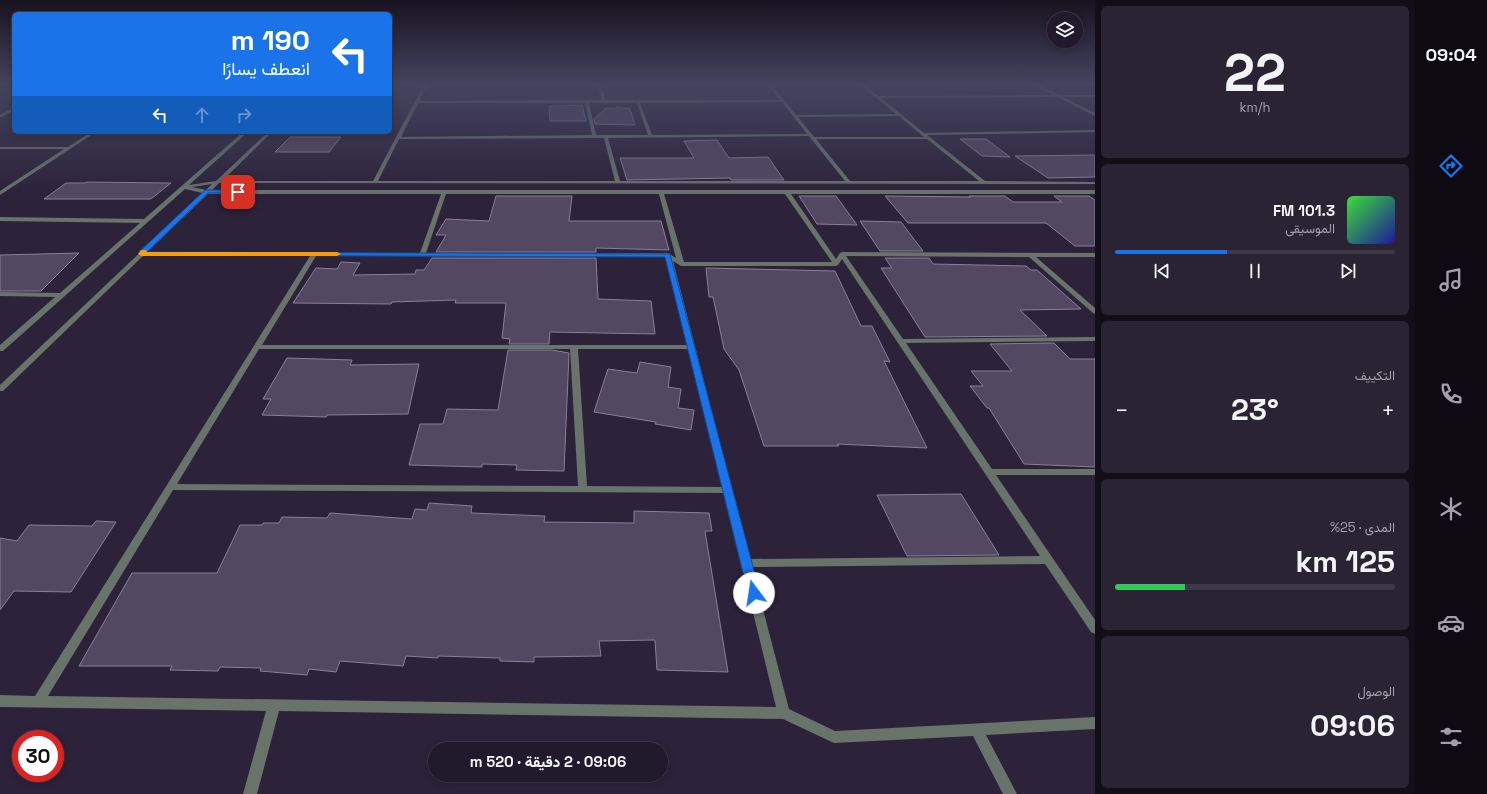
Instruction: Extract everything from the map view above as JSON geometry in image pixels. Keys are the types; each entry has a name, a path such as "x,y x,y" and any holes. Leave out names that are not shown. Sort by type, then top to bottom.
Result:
{"street":[{"path":"375,182 407,121"},
{"path":"591,121 594,137"},
{"path":"645,121 650,136"},
{"path":"799,121 849,182"},
{"path":"907,121 984,183"},
{"path":"923,134 1095,131"},
{"path":"0,193 91,134"},
{"path":"0,349 244,134"},
{"path":"0,389 268,134"},
{"path":"398,138 650,136 929,138"},
{"path":"606,137 618,182"},
{"path":"0,148 68,148"},
{"path":"184,187 216,182 1095,183"},
{"path":"0,186 12,186"},
{"path":"184,187 207,192 1095,192"},
{"path":"423,254 444,192"},
{"path":"661,192 681,264"},
{"path":"787,192 836,264"},
{"path":"0,219 146,220"},
{"path":"141,254 668,255 681,264 836,264"},
{"path":"38,702 314,254"},
{"path":"836,264 842,254"},
{"path":"842,254 1095,255"},
{"path":"842,254 1095,630"},
{"path":"668,255 784,713"},
{"path":"1031,255 1095,312"},
{"path":"0,294 61,295"},
{"path":"900,340 1095,339"},
{"path":"257,347 692,348"},
{"path":"574,347 583,489"},
{"path":"989,472 1095,472"},
{"path":"171,486 728,490"},
{"path":"746,563 1048,560"},
{"path":"0,701 784,713 834,737 1095,723"},
{"path":"250,794 274,705"},
{"path":"976,729 1010,794"}],"building":[{"path":"594,121 634,121 635,125 595,124"},
{"path":"290,137 341,137 329,152 275,152"},
{"path":"960,139 986,139 1010,157 982,156"},
{"path":"717,140 729,158 768,157 784,180 731,180 730,178 627,180 620,158 694,158 684,141"},
{"path":"1095,155 1095,177 1048,178 1015,156"},
{"path":"66,183 171,183 151,199 44,199"},
{"path":"496,196 572,196 569,221 661,221 669,250 596,248 596,252 436,252 446,235 436,235 446,219 489,221"},
{"path":"799,196 836,196 857,225 817,224"},
{"path":"885,196 1005,196 1013,202 1062,202 1054,196 1089,196 1095,200 1095,246 1075,246 1046,223 908,223"},
{"path":"860,221 901,222 923,251 880,251"},
{"path":"79,253 41,291 0,291 0,255"},
{"path":"432,258 596,258 598,299 651,301 655,334 550,332 549,344 509,344 510,339 502,338 506,303 455,303 456,300 392,302 391,304 293,303 316,268 337,269 341,262 360,263 353,275 415,274 416,270 424,270"},
{"path":"885,258 929,258 933,264 1026,266 1031,270 1037,270 1081,309 1020,310 1047,336 925,337 881,268 892,268"},
{"path":"706,268 835,271 861,326 872,326 890,362 884,361 927,448 837,444 839,446 764,446 739,370 724,349 713,297 709,297"},
{"path":"1054,343 1070,359 1095,359 1095,467 1024,464 989,408 987,408 970,386 983,386 971,371 1012,371 990,344"},
{"path":"508,350 552,350 569,353 564,471 516,470 517,465 482,464 482,467 409,465 420,424 443,424 447,409 498,410"},
{"path":"287,358 352,360 350,365 419,364 408,414 327,415 326,417 262,415 271,399 263,399"},
{"path":"640,362 671,367 668,387 681,389 678,408 694,410 691,430 655,424 656,422 594,412 608,369 637,373"},
{"path":"961,494 999,555 907,556 877,495"},
{"path":"429,503 472,506 471,513 545,516 544,522 634,523 634,511 709,513 712,531 705,531 728,672 657,670 655,640 599,641 601,656 534,657 534,662 500,661 500,658 438,656 438,658 406,656 403,666 340,661 336,672 309,669 307,675 260,671 261,668 220,667 218,671 170,670 172,666 79,666 132,573 217,573 240,525 279,523 282,517 327,518 330,513 412,519 415,509 427,510"},
{"path":"96,521 116,522 71,592 14,591 0,610 0,538 17,541 29,525 92,526"}],"slow traffic":[{"path":"144,251 141,254 337,254"}],"route":[{"path":"238,192 207,192 141,254 668,255 754,593"}]}
